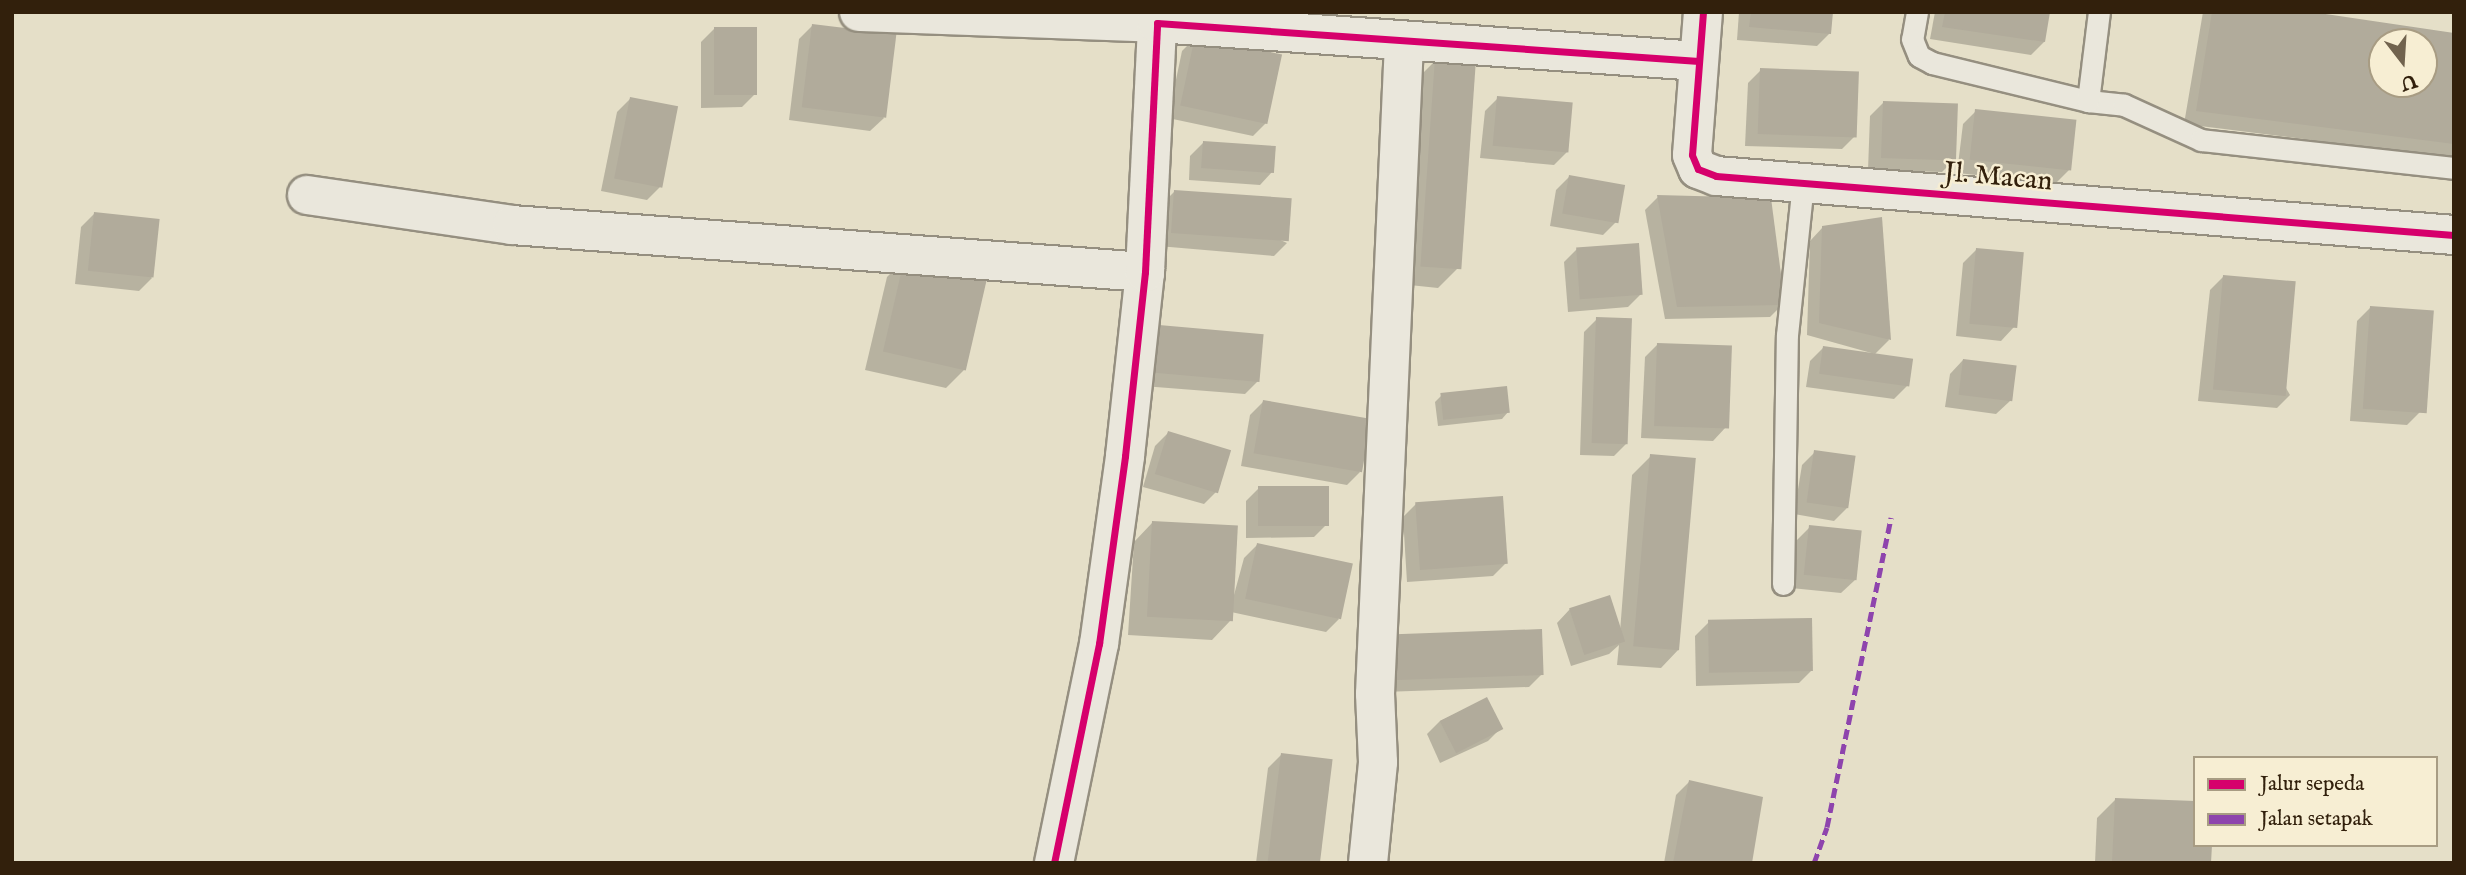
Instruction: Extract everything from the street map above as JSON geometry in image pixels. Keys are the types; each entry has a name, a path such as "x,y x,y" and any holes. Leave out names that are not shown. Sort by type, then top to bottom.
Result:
{"street":[{"path":"859,12 1157,23 1699,61"},
{"name":"Jl. Macan","path":"1703,12 1692,155 1698,169 1716,176 2454,236"},
{"path":"1054,863 1099,644 1125,456 1145,272 1157,23"},
{"path":"1368,863 1378,762 1375,694 1404,42"},
{"path":"307,195 512,225 1145,272"}],"lane":[{"path":"1917,12 1913,39 1919,56 1932,63 2088,101 2124,105 2201,140 2454,168"},
{"path":"2088,101 2099,12"},
{"path":"1783,583 1787,335 1803,184"}],"building":[{"path":"1751,12 1833,12 1831,34 1749,27"},
{"path":"1945,12 2050,12 2045,42 1942,27"},
{"path":"2212,12 2312,12 2420,28 2368,28 2368,98 2438,98 2438,31 2454,33 2454,144 2196,111"},
{"path":"812,24 896,34 886,118 802,107"},
{"path":"714,27 757,27 757,95 714,95"},
{"path":"1195,36 1282,55 1267,124 1180,105"},
{"path":"1435,58 1476,61 1461,269 1420,266"},
{"path":"1760,68 1859,71 1857,137 1758,134"},
{"path":"1497,96 1573,103 1568,152 1493,146"},
{"path":"630,97 678,106 662,188 614,178"},
{"path":"1883,101 1958,104 1956,161 1881,158"},
{"path":"1975,109 2076,120 2071,170 1970,160"},
{"path":"1203,141 1276,146 1274,173 1201,168"},
{"path":"1569,175 1625,185 1618,223 1562,213"},
{"path":"1174,190 1292,198 1289,241 1171,233"},
{"path":"1657,195 1771,198 1785,305 1677,307"},
{"path":"94,212 160,219 153,278 88,271"},
{"path":"1882,217 1891,340 1819,323 1822,226"},
{"path":"1639,243 1643,295 1580,299 1576,247"},
{"path":"1976,248 2024,252 2017,328 1969,324"},
{"path":"905,256 988,275 966,371 883,351"},
{"path":"2223,275 2296,281 2286,396 2213,390"},
{"path":"2370,306 2434,310 2427,413 2363,409"},
{"path":"1596,317 1632,318 1628,444 1592,443"},
{"path":"1159,325 1264,334 1259,382 1155,373"},
{"path":"1657,343 1732,346 1729,429 1654,426"},
{"path":"1823,346 1913,359 1909,386 1819,374"},
{"path":"1963,359 2017,366 2012,401 1959,395"},
{"path":"1507,386 1510,413 1443,420 1440,393"},
{"path":"1263,400 1371,419 1362,472 1254,453"},
{"path":"1168,431 1231,450 1218,493 1155,474"},
{"path":"1814,450 1856,456 1848,508 1807,502"},
{"path":"1650,454 1696,458 1679,650 1633,646"},
{"path":"1258,486 1329,486 1329,526 1258,526"},
{"path":"1503,496 1508,564 1420,570 1415,502"},
{"path":"1152,521 1238,526 1233,621 1147,617"},
{"path":"1809,525 1862,531 1856,580 1804,575"},
{"path":"1257,543 1353,563 1341,619 1245,599"},
{"path":"1610,595 1625,642 1584,655 1569,608"},
{"path":"1812,618 1813,671 1709,673 1708,620"},
{"path":"1542,629 1544,675 1397,680 1395,634"},
{"path":"1487,697 1503,729 1456,753 1440,721"},
{"path":"1281,753 1333,759 1320,863 1267,863"},
{"path":"1689,780 1763,797 1752,863 1673,863"},
{"path":"2115,798 2193,801 2193,847 2212,847 2211,863 2112,863"}],"marked path":[{"path":"1814,863 1827,827 1891,518"}],"cycle path":[{"path":"1703,12 1692,155 1698,169 1716,176 2454,235"},
{"path":"1054,863 1099,644 1125,456 1145,272 1157,23 1699,61"}]}
